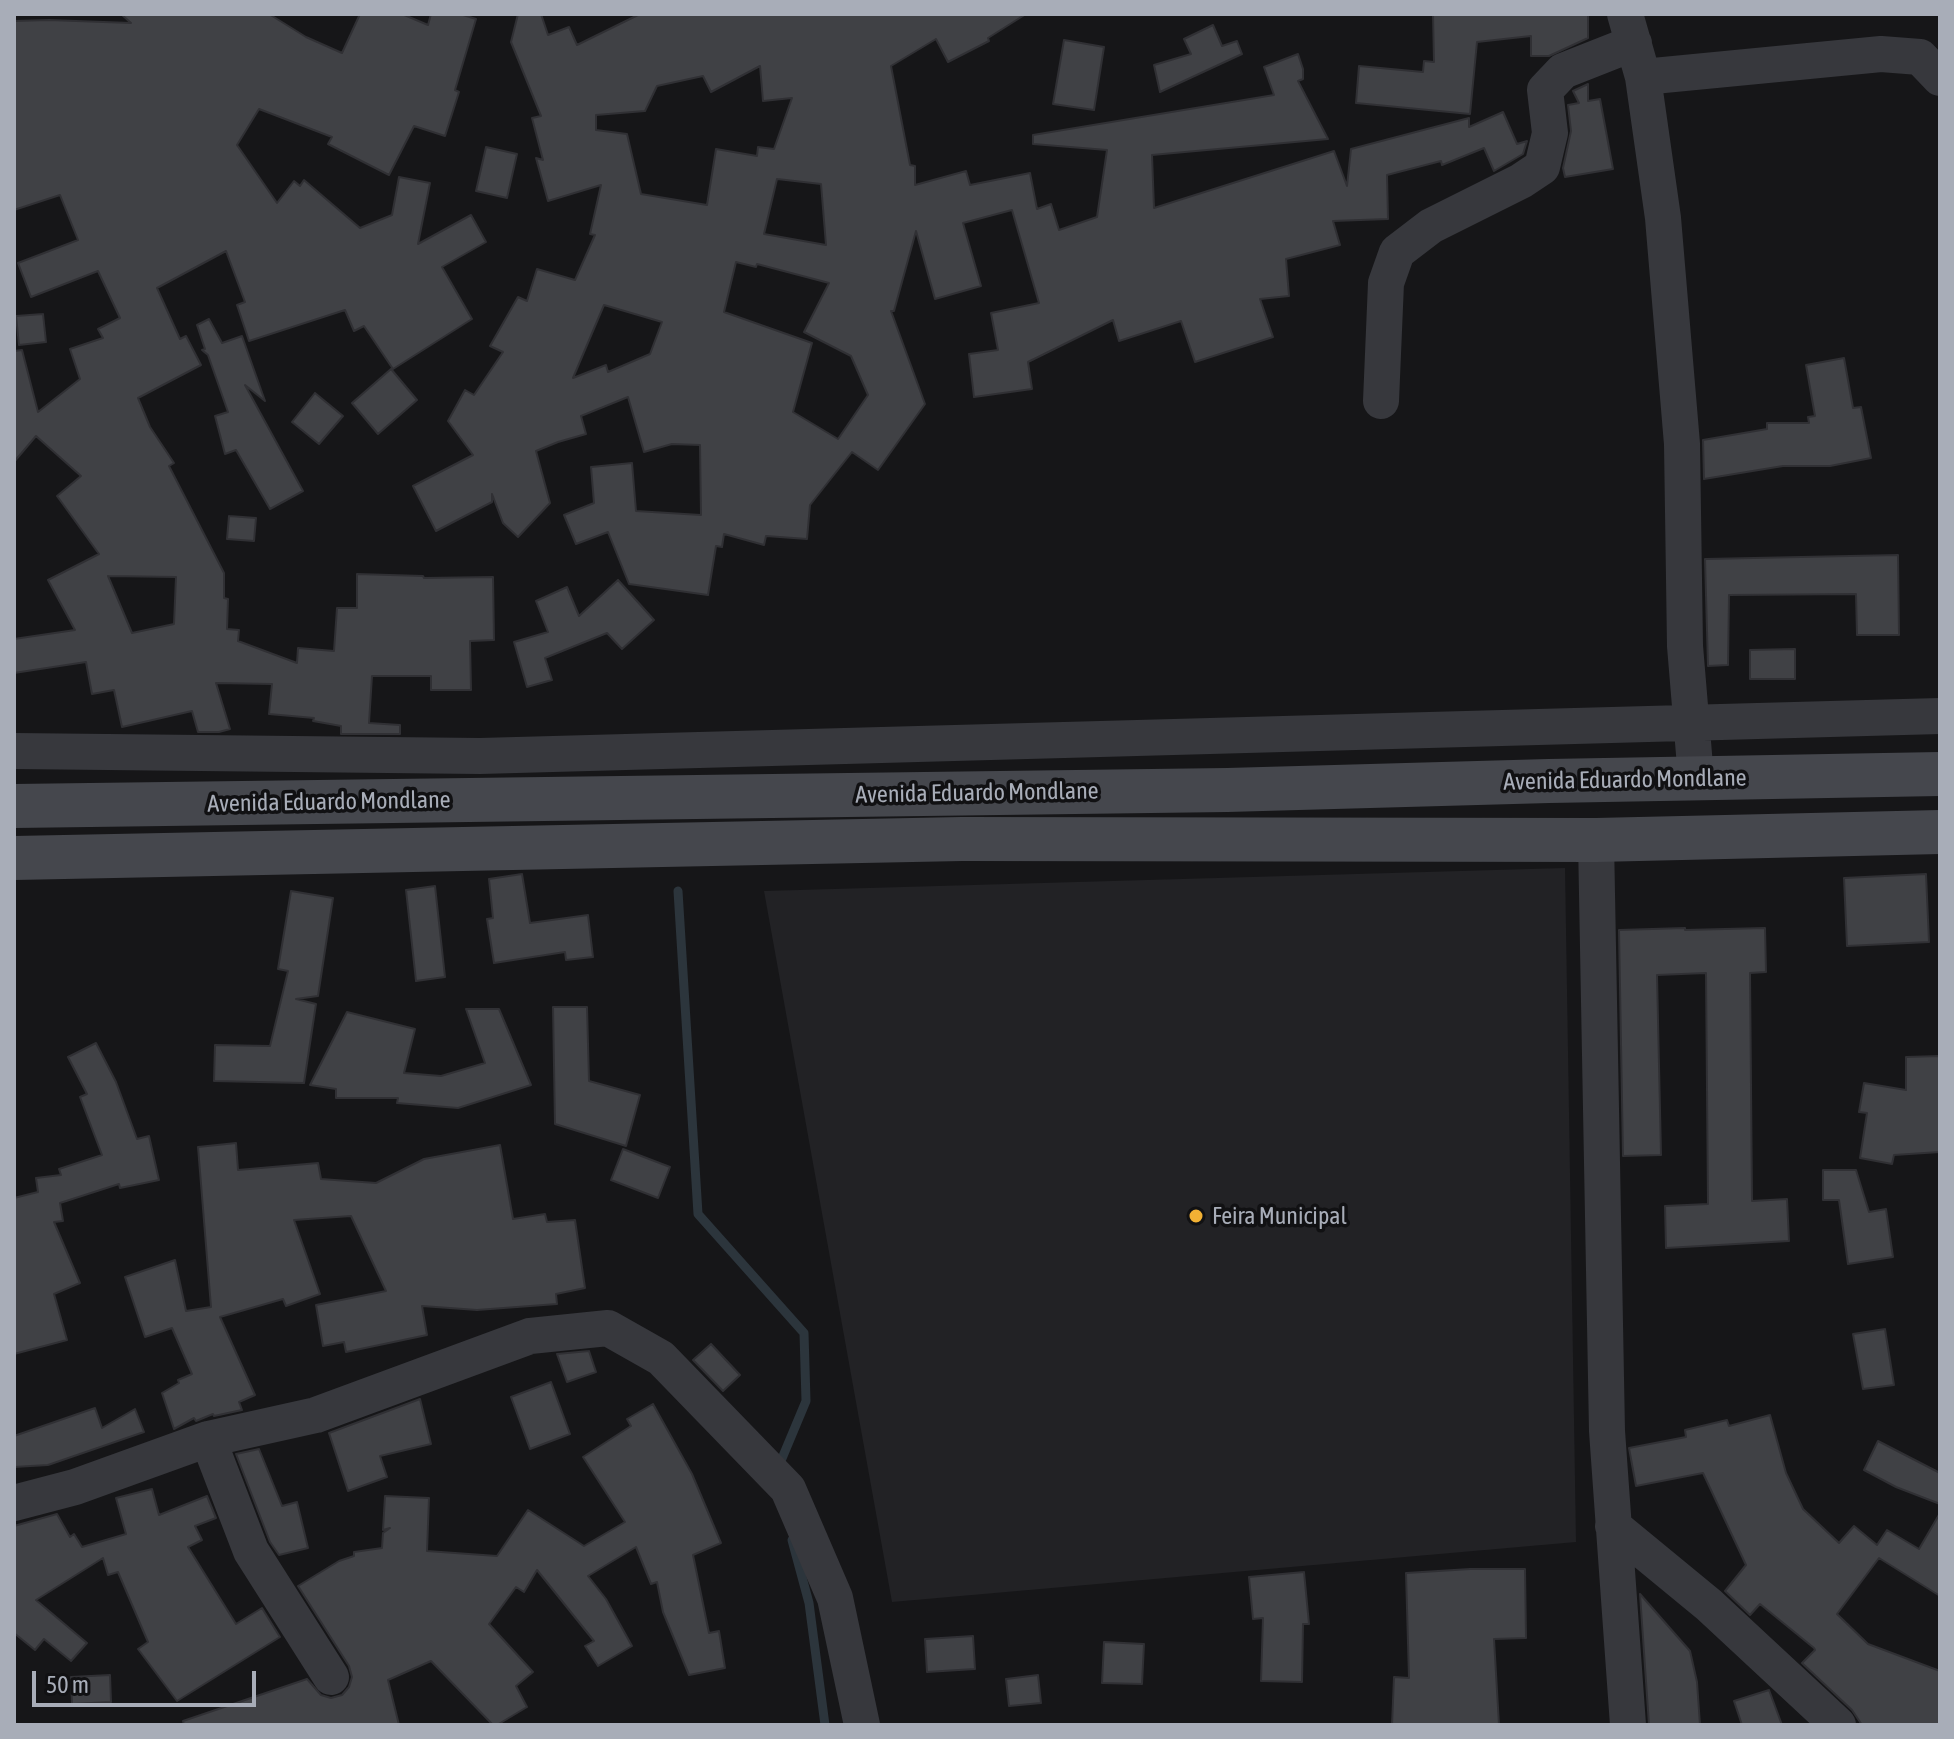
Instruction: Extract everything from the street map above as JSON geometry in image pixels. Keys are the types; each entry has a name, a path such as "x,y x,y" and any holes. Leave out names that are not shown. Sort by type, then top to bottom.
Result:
{"main road":[{"name":"Avenida Eduardo Mondlane","path":"14,806 1227,790 1940,774"},
{"path":"1593,780 1596,840"},
{"name":"Avenida Eduardo Mondlane","path":"14,858 962,839 1596,840 1940,832"}],"street":[{"path":"1381,401 1386,283 1397,252 1431,226 1521,181 1542,167 1550,133 1545,90 1563,71 1629,28 1643,77 1663,218 1682,444 1685,646 1696,778"},
{"path":"1643,77 1881,54 1920,57 1940,78"},
{"path":"14,751 480,756 1940,716"},
{"path":"1596,840 1607,1431 1628,1725"},
{"path":"14,1503 75,1487 208,1439 316,1415 530,1336 608,1328 661,1358 788,1489 835,1598 862,1725"},
{"path":"208,1439 251,1551 331,1677"},
{"path":"1613,1526 1709,1605 1838,1725"}],"shaded area":[{"name":"Feira Municipal","path":"1565,868 1576,1542 892,1602 764,891"}],"building":[{"path":"121,14 269,14 306,37 342,53 360,14 402,14 428,25 431,14 460,14 476,19 445,136 414,126 389,175 328,144 332,137 259,109 237,145 277,203 294,181 300,186 304,180 360,228 392,215 399,177 430,183 418,244 471,215 486,242 442,267 472,319 393,369 364,326 354,331 345,310 249,341 237,305 245,302 226,251 157,288 180,339 186,336 201,365 138,398 150,427 174,463 169,466 224,573 224,598 228,599 227,629 239,630 238,641 297,663 298,648 334,651 337,608 357,608 357,574 424,578 493,577 494,640 470,641 471,690 431,690 431,676 372,676 369,723 400,725 400,734 341,734 341,726 313,721 314,718 269,714 272,684 216,683 230,729 198,732 192,711 122,727 114,690 92,694 86,662 14,673 14,639 75,630 48,580 99,554 57,496 81,476 36,436 14,462 14,351 22,350 38,412 80,379 70,349 103,338 98,329 120,318 98,271 31,297 18,263 78,240 60,195 14,210 14,21 131,23","holes":["108,576 176,577 174,624 132,633"]},
{"path":"518,14 541,14 548,35 569,27 577,45 640,14 1026,14 988,38 989,41 948,62 936,39 891,66 910,165 915,166 915,185 966,171 970,185 1030,173 1037,209 1051,204 1059,230 1097,217 1107,150 1033,144 1033,135 1274,95 1264,67 1298,54 1303,79 1298,81 1328,139 1152,155 1154,208 1334,151 1347,186 1351,149 1469,118 1469,127 1503,112 1517,144 1527,141 1523,154 1494,171 1484,148 1442,165 1441,161 1387,175 1388,219 1333,221 1340,245 1286,259 1289,296 1260,299 1273,337 1195,362 1181,321 1119,341 1113,320 1028,362 1032,389 974,397 969,354 998,350 991,313 1039,303 1012,210 963,223 981,286 935,299 916,231 894,311 891,311 925,404 878,470 852,452 810,505 807,539 766,536 764,545 724,534 722,547 716,546 708,595 629,584 608,532 576,544 564,515 594,503 591,467 632,463 636,511 701,515 700,445 672,444 644,452 628,397 581,416 586,434 536,451 550,503 518,537 503,523 492,494 492,502 436,531 413,486 473,455 448,421 465,390 474,395 503,352 490,346 518,297 527,301 537,269 575,280 595,235 590,234 601,185 548,201 536,158 543,160 532,118 541,116 511,42","holes":["760,66 763,101 792,98 774,149 758,147 757,156 716,149 707,205 641,194 627,134 596,130 596,115 645,111 657,86 703,76 711,92","777,179 821,184 826,245 764,234","736,262 756,267 757,264 829,283 804,332 851,356 868,395 838,439 793,412 812,343 724,312","604,305 662,322 650,354 608,372 606,365 573,378"]},
{"path":"1433,14 1588,14 1588,38 1549,56 1531,56 1531,36 1477,42 1470,114 1356,103 1359,66 1423,72 1424,61 1434,62"},
{"path":"1213,25 1222,46 1237,41 1242,54 1160,92 1154,65 1191,54 1184,39"},
{"path":"1064,40 1104,47 1094,110 1053,104"},
{"path":"1588,84 1588,101 1600,99 1613,169 1565,177 1563,168 1571,131 1568,105 1579,103 1573,91"},
{"path":"486,147 517,154 507,198 476,191"},
{"path":"43,314 46,342 19,345 16,316"},
{"path":"209,319 222,343 242,336 265,401 245,385 303,491 270,509 236,450 225,454 215,416 228,412 208,355 202,350 205,349 197,325"},
{"path":"1844,358 1853,408 1861,407 1871,458 1830,466 1783,466 1704,479 1703,440 1767,429 1767,423 1809,423 1808,417 1815,416 1806,365"},
{"path":"391,369 417,400 378,434 352,403"},
{"path":"315,393 343,416 319,444 292,422"},
{"path":"229,516 256,518 254,541 227,539"},
{"path":"1898,555 1899,635 1857,635 1856,594 1729,595 1728,665 1708,666 1705,559"},
{"path":"618,580 654,620 622,649 607,633 545,658 552,680 527,687 514,642 548,632 536,601 567,587 579,616"},
{"path":"1795,649 1795,679 1750,679 1750,650"},
{"path":"522,874 530,923 588,915 593,957 566,960 565,952 494,963 487,919 493,918 489,879"},
{"path":"1926,874 1929,942 1847,946 1844,878"},
{"path":"435,886 445,977 416,981 406,890"},
{"path":"291,891 333,898 318,996 296,999 316,1004 304,1083 214,1081 215,1045 270,1046 288,971 278,969"},
{"path":"1765,928 1766,972 1750,973 1752,1201 1787,1199 1789,1241 1666,1248 1665,1206 1708,1204 1706,973 1657,975 1661,1155 1623,1156 1619,930"},
{"path":"553,1007 587,1007 589,1081 640,1095 626,1146 555,1124"},
{"path":"466,1009 499,1009 531,1085 458,1108 397,1103 398,1098 336,1098 336,1089 310,1085 347,1012 415,1029 404,1073 441,1076 485,1063"},
{"path":"96,1043 116,1082 137,1139 149,1136 159,1180 120,1188 119,1184 60,1203 63,1221 54,1222 80,1283 54,1294 67,1340 14,1354 14,1198 38,1192 36,1178 61,1175 59,1169 102,1155 80,1097 87,1094 68,1057"},
{"path":"1940,1056 1940,1152 1894,1155 1892,1164 1860,1158 1867,1113 1859,1112 1864,1083 1906,1090 1906,1057"},
{"path":"236,1143 238,1170 318,1163 321,1179 376,1183 424,1159 500,1145 513,1219 545,1214 547,1222 575,1220 585,1288 556,1294 557,1304 477,1310 422,1306 427,1335 346,1352 344,1342 323,1346 316,1305 386,1291 351,1216 294,1220 320,1294 286,1306 283,1299 220,1317 255,1395 239,1402 242,1410 213,1414 196,1421 194,1418 174,1429 162,1393 179,1383 178,1380 192,1374 172,1328 145,1337 125,1277 175,1260 186,1311 211,1307 198,1147"},
{"path":"623,1149 670,1167 658,1198 611,1180"},
{"path":"1823,1170 1856,1170 1869,1212 1886,1209 1893,1257 1848,1264 1839,1200 1823,1200"},
{"path":"1885,1329 1894,1385 1863,1389 1853,1334"},
{"path":"711,1344 740,1375 723,1391 693,1360"},
{"path":"589,1351 596,1372 567,1382 557,1354"},
{"path":"551,1382 570,1434 530,1449 511,1397"},
{"path":"420,1399 431,1444 380,1456 387,1477 348,1491 329,1433"},
{"path":"653,1404 692,1474 721,1543 693,1555 709,1633 719,1631 725,1668 689,1675 663,1612 657,1582 651,1584 636,1547 588,1576 606,1599 632,1646 598,1666 585,1646 594,1641 537,1570 524,1592 516,1587 489,1624 533,1672 516,1686 527,1707 497,1725 493,1725 431,1661 388,1680 399,1725 184,1725 183,1721 307,1679 321,1695 331,1698 342,1695 352,1677 349,1666 298,1586 339,1561 354,1556 354,1552 382,1548 383,1533 390,1528 383,1530 385,1496 429,1498 427,1551 497,1556 528,1510 584,1546 625,1522 583,1457 631,1426 627,1419"},
{"path":"95,1408 102,1428 135,1409 144,1432 48,1465 14,1467 14,1436"},
{"path":"1770,1415 1786,1473 1803,1509 1839,1543 1854,1526 1877,1545 1887,1530 1919,1549 1940,1513 1940,1596 1879,1558 1837,1614 1868,1644 1940,1671 1940,1725 1862,1725 1852,1710 1802,1663 1814,1648 1760,1604 1750,1615 1725,1591 1746,1565 1703,1473 1636,1486 1629,1448 1686,1437 1685,1430 1727,1420 1729,1426"},
{"path":"1878,1441 1940,1473 1940,1504 1896,1487 1864,1470"},
{"path":"259,1449 282,1506 297,1502 308,1548 279,1555 270,1542 236,1454"},
{"path":"152,1489 159,1515 207,1496 216,1518 195,1526 202,1540 188,1547 236,1624 262,1608 280,1637 177,1701 138,1649 148,1642 118,1572 108,1575 103,1558 36,1600 87,1643 71,1661 44,1639 35,1650 14,1633 14,1526 57,1514 70,1537 74,1534 82,1547 126,1534 116,1498"},
{"path":"1525,1569 1526,1638 1494,1639 1499,1725 1392,1725 1394,1677 1409,1678 1406,1573"},
{"path":"1304,1572 1309,1624 1303,1624 1302,1682 1261,1681 1263,1618 1253,1619 1249,1577"},
{"path":"1640,1594 1690,1651 1697,1682 1700,1725 1649,1725"},
{"path":"973,1636 975,1669 927,1672 925,1639"},
{"path":"1104,1642 1144,1644 1142,1684 1102,1683"},
{"path":"110,1675 111,1702 72,1704 71,1677"},
{"path":"1038,1675 1041,1703 1009,1706 1006,1679"},
{"path":"1769,1690 1782,1725 1742,1725 1734,1701"}],"waterway":[{"path":"678,891 698,1214 804,1333 806,1401 778,1468"},
{"path":"792,1540 809,1603 825,1725"}],"place":[{"name":"Feira Municipal","path":"1196,1216"}]}
